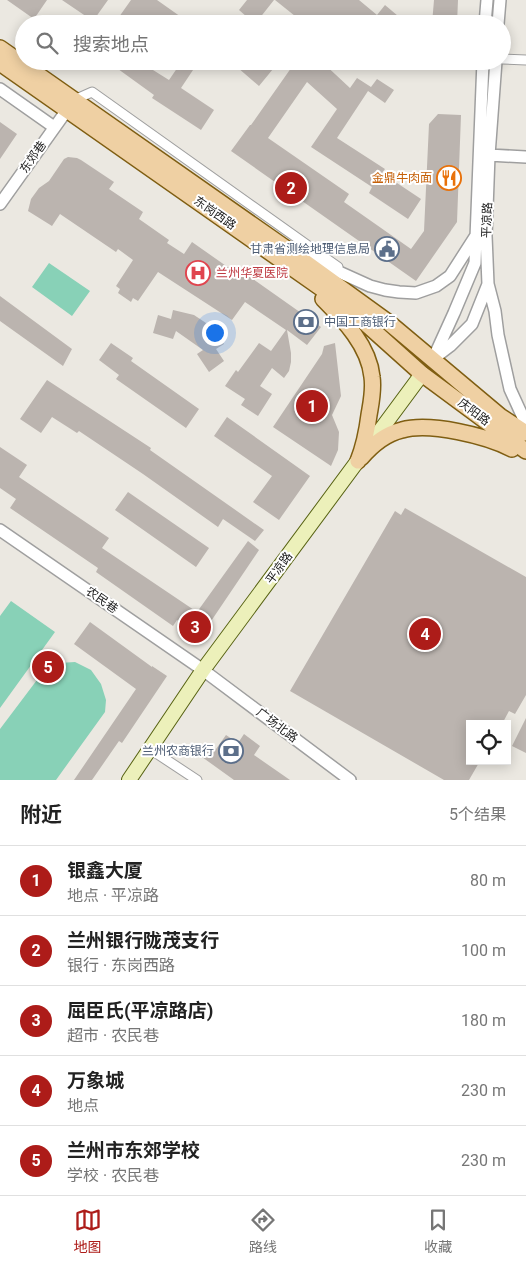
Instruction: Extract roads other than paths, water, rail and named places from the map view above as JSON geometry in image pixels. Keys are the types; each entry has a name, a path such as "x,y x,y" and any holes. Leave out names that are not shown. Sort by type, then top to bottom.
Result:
{"main road":[{"name":"东岗西路","path":"0,48 15,60"},
{"name":"东岗西路","path":"0,63 70,105 283,254 388,322 433,359"},
{"name":"东岗西路","path":"27,70 70,105"},
{"name":"东岗西路","path":"283,254 422,374"},
{"path":"283,254 337,312 357,337 367,358 372,375 372,397 365,438 358,461"},
{"name":"平凉路","path":"129,780 203,670 433,359"},
{"name":"庆阳路","path":"433,359 500,416 526,433"},
{"name":"庆阳路","path":"422,374 526,451"},
{"path":"358,461 375,443 402,430 414,427 475,435 499,442 526,455"}],"street":[{"path":"486,15 487,0"},
{"path":"499,15 500,0"},
{"path":"511,59 526,60"},
{"name":"平凉路","path":"433,359 475,263 483,70"},
{"name":"平凉路","path":"433,359 450,346 472,324 488,284 486,236 489,155 495,70"},
{"path":"0,90 54,128"},
{"path":"70,105 92,92 350,276"},
{"name":"东郊巷","path":"0,204 70,105"},
{"path":"489,155 526,157"},
{"path":"283,254 350,276 370,286 384,290 416,292 436,286 450,276 476,235"},
{"path":"488,284 510,389 526,424"},
{"name":"农民巷","path":"0,530 203,670"},
{"name":"广场北路","path":"203,670 350,780"},
{"path":"150,749 198,780"}],"place":[{"name":"金鼎牛肉面","path":"449,178"},
{"name":"兰州银行陇茂支行","path":"291,188"},
{"name":"甘肃省测绘地理信息局","path":"387,249"},
{"name":"兰州华夏医院","path":"198,273"},
{"name":"中国工商银行","path":"306,322"},
{"name":"银鑫大厦","path":"312,406"},
{"name":"屈臣氏(平凉路店)","path":"195,627"},
{"name":"万象城","path":"425,634"},
{"name":"兰州市东郊学校","path":"48,667"},
{"name":"兰州农商银行","path":"231,751"}]}
